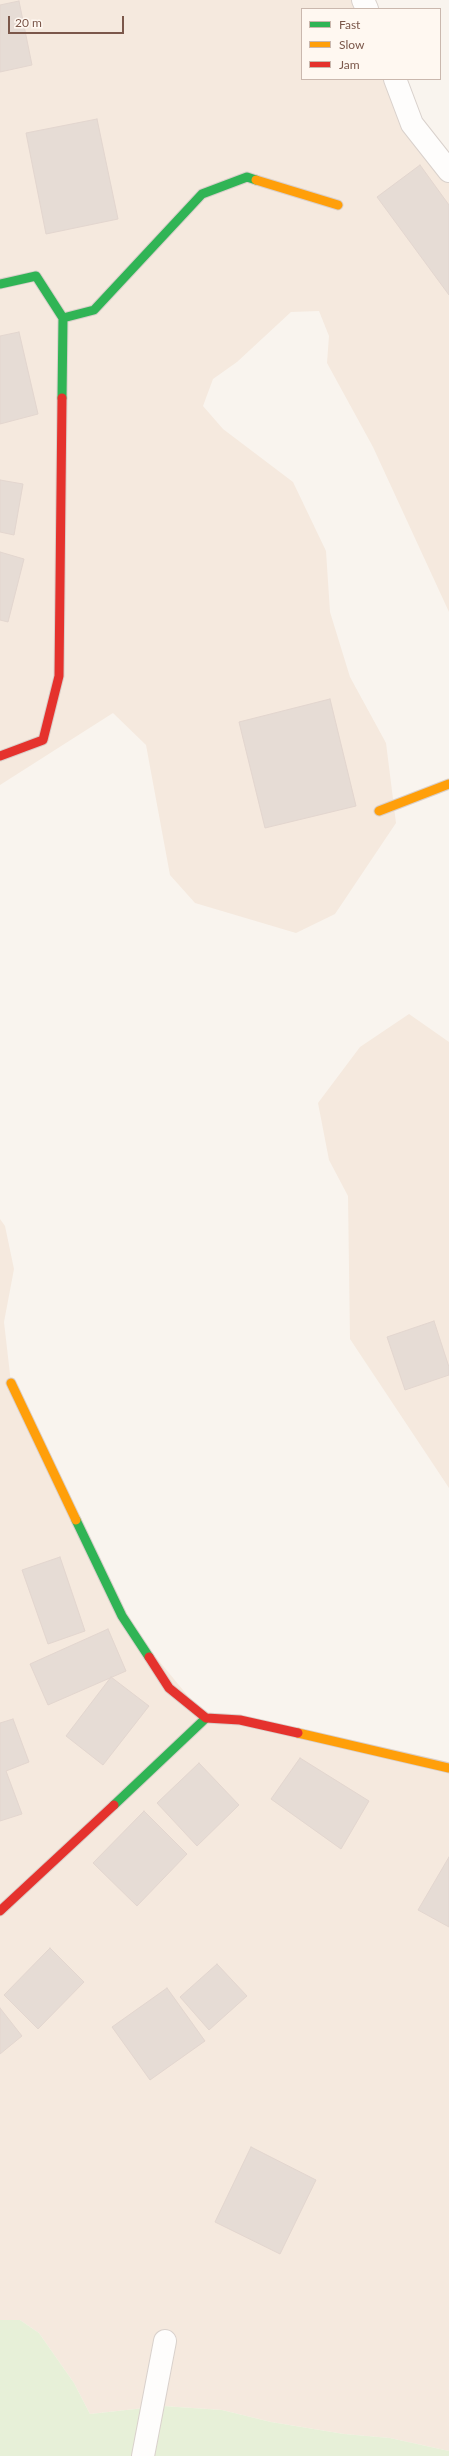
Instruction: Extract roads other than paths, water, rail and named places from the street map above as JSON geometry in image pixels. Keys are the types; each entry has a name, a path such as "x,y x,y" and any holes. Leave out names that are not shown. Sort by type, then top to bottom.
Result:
{"street":[{"path":"395,80 412,124 449,171"},
{"path":"63,318 94,310 202,194 247,177 338,205"},
{"path":"0,284 36,276 63,318 59,676 43,740 0,756"},
{"path":"379,811 449,784"},
{"path":"12,1383 122,1616 169,1688 206,1718 240,1720 449,1768"},
{"path":"0,1911 206,1718"},
{"path":"143,2456 165,2341"}]}
